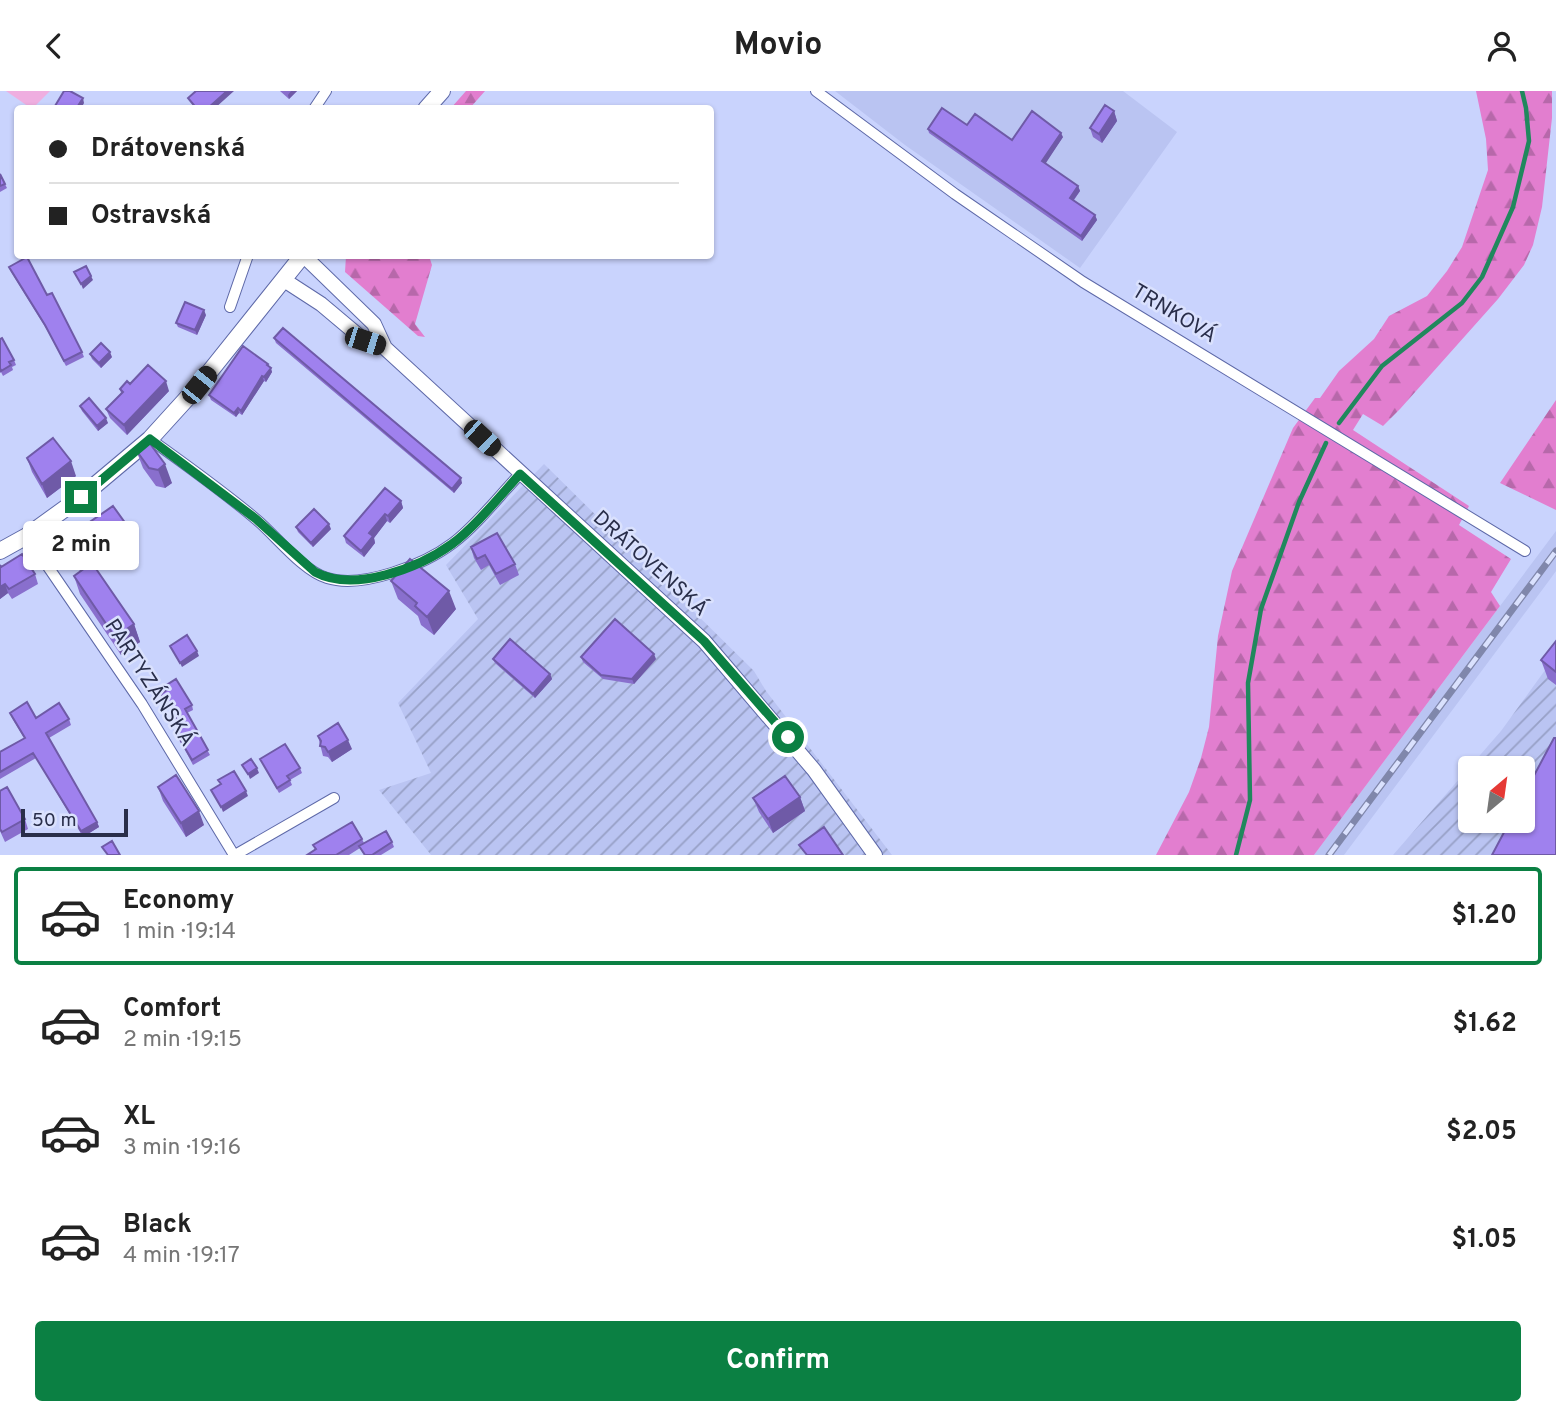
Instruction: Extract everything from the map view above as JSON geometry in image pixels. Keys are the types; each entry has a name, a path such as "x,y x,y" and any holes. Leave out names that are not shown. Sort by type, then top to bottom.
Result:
{"main road":[{"path":"430,105 442,91"},
{"path":"0,551 81,497 150,439 199,385 300,259"}],"street":[{"name":"TRNKOVÁ","path":"816,91 936,180 1083,282 1525,551"},
{"path":"230,307 247,259"},
{"name":"DRÁTOVENSKÁ","path":"307,259 374,324 385,348 704,641 808,761 875,855"},
{"name":"DRÁTOVENSKÁ","path":"284,279 321,304 365,341 385,348"},
{"path":"150,439 256,519 315,572 336,580 363,579 388,573 433,555 453,543 520,474"},
{"name":"PARTYZÁNSKÁ","path":"27,535 142,704 234,855 334,798"}],"shaded area":[{"path":"835,91 1123,91 1177,132 1080,268 905,145"},
{"path":"544,464 754,671 766,691 892,855 431,855 379,790 431,773 398,703 478,619 446,565"},
{"path":"1556,531 1556,571 1551,578 1344,855 1314,855"},
{"path":"1556,655 1556,855 1393,855 1458,780 1458,833 1535,833 1535,756 1479,756 1501,731"}],"green space":[{"path":"6,91 50,91 36,105 26,105"},
{"path":"466,91 485,91 473,105 454,105"},
{"path":"1476,91 1552,91 1552,118 1542,207 1533,245 1524,265 1498,299 1400,409 1383,426 1363,414 1353,430 1469,506 1459,525 1511,559 1491,592 1500,606 1314,855 1156,855 1189,792 1201,758 1209,727 1218,636 1232,571 1293,428 1315,398 1320,398 1339,371 1374,339 1389,316 1427,296 1462,247 1488,170 1486,139"},
{"path":"346,259 430,259 432,265 415,324 425,337 418,336 345,272"},
{"path":"1556,400 1556,510 1500,483"}],"building":[{"path":"64,91 83,98 79,105 56,105"},
{"path":"196,91 227,91 211,105 194,105 188,98"},
{"path":"1105,105 1114,111 1099,134 1090,128"},
{"path":"942,108 967,125 975,114 1012,140 1032,111 1061,133 1042,161 1078,186 1070,198 1095,215 1081,236 928,129"},
{"path":"28,259 47,295 52,293 82,352 64,361 9,267"},
{"path":"86,266 91,276 81,284 74,272"},
{"path":"185,302 204,310 195,330 176,323"},
{"path":"283,328 461,478 452,489 274,338"},
{"path":"2,338 14,360 1,371 0,339"},
{"path":"101,343 110,352 99,363 90,354"},
{"path":"243,346 271,368 262,376 241,411 238,408 234,413 209,395"},
{"path":"148,365 166,381 124,425 106,409 123,392 120,389 127,381 130,384"},
{"path":"89,398 106,418 97,426 80,406"},
{"path":"53,438 71,461 42,484 27,458"},
{"path":"148,441 165,464 158,470 149,468 136,450"},
{"path":"385,488 401,501 388,516 385,514 369,533 373,536 361,551 344,536"},
{"path":"113,506 131,531 79,567 62,541"},
{"path":"314,509 329,524 311,543 296,527"},
{"path":"497,533 515,564 496,574 485,555 477,559 471,547"},
{"path":"22,554 35,574 9,589 5,584 0,587 0,565 1,567"},
{"path":"410,559 449,591 427,617 415,606 417,603 391,581"},
{"path":"92,563 134,624 115,637 74,576"},
{"path":"615,619 654,654 632,679 601,675 581,657"},
{"path":"187,635 197,651 180,663 170,646"},
{"path":"510,639 550,674 533,694 493,659"},
{"path":"1556,641 1556,672 1541,660"},
{"path":"176,679 192,705 185,709 208,750 192,760 175,731 182,727 161,694 168,689 165,686"},
{"path":"27,702 36,718 59,703 69,719 46,733 97,822 81,831 33,753 0,772 0,752 25,738 10,713"},
{"path":"338,723 348,740 328,752 325,747 320,746 318,736"},
{"path":"1556,738 1556,855 1492,855 1504,833 1535,833 1535,774"},
{"path":"285,744 300,768 287,776 290,780 277,788 260,759"},
{"path":"251,759 257,768 248,774 242,765"},
{"path":"234,771 246,791 221,807 211,790 221,784 218,780"},
{"path":"176,775 199,811 181,823 158,787"},
{"path":"785,776 800,797 768,819 753,798"},
{"path":"7,787 25,819 2,832 0,791"},
{"path":"352,822 362,839 336,855 307,855 316,849 313,845"},
{"path":"824,827 843,855 807,855 799,845"},
{"path":"386,831 392,842 372,855 365,855 359,846"},
{"path":"112,841 120,855 108,855 102,847"}],"waterway":[{"path":"1339,423 1382,366 1462,303 1482,277 1513,207 1529,141 1522,91"},
{"path":"1236,855 1250,800 1248,683 1261,609 1299,502 1326,443"}],"railway":[{"path":"1329,855 1556,551"}],"route":[{"path":"81,497 150,439 256,519 315,572 336,580 350,580 411,566 453,543 520,474 704,641 788,737"}]}
